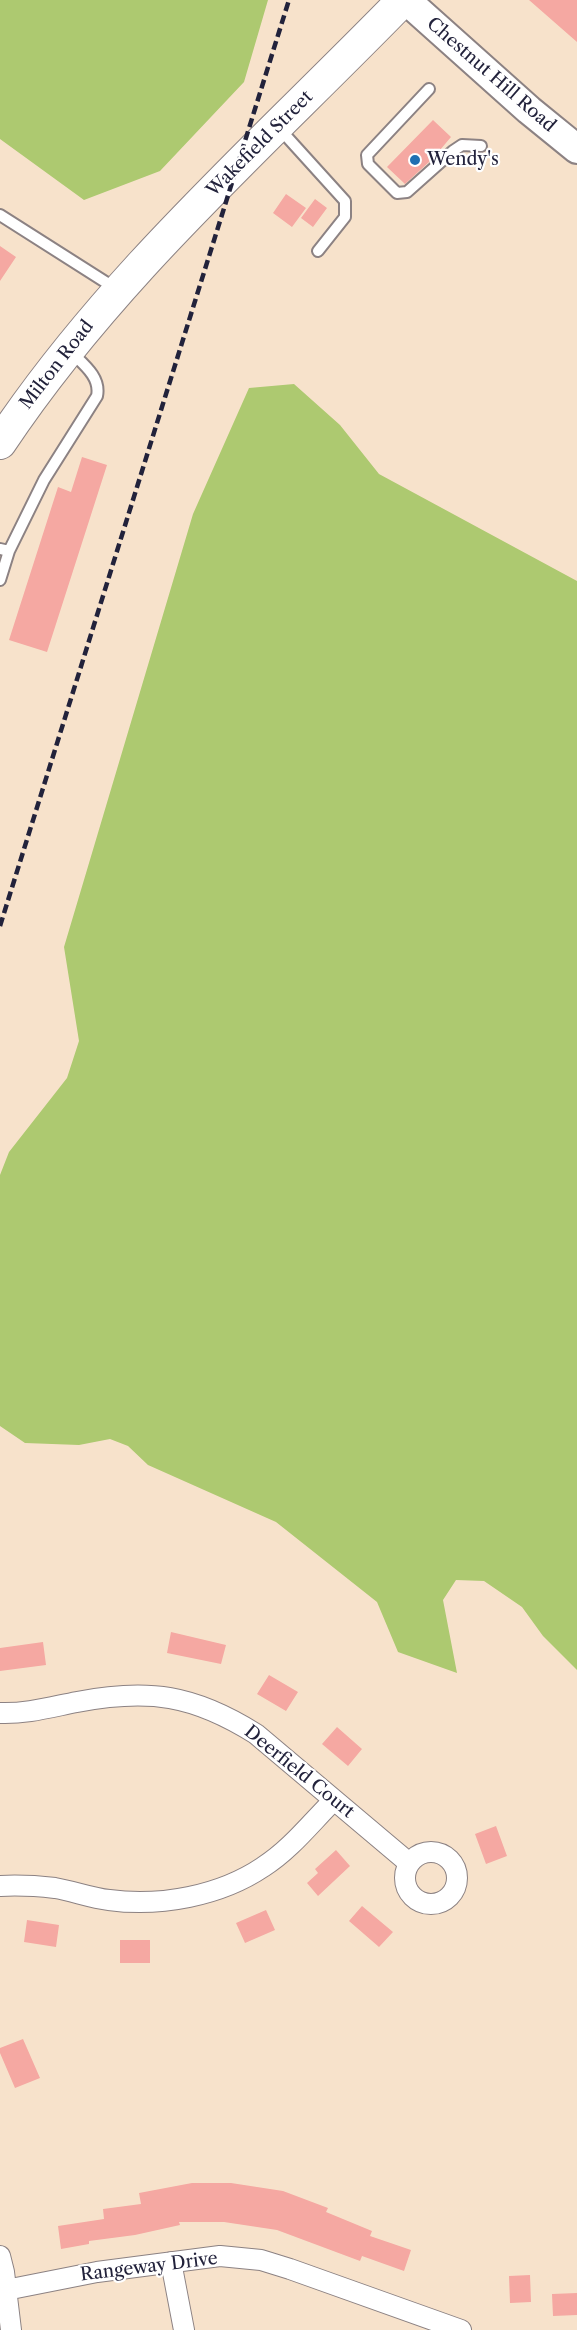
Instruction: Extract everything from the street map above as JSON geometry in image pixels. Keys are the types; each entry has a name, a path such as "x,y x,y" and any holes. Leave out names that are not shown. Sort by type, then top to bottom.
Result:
{"main road":[{"name":"Wakefield Street","path":"118,290 161,243 405,0"},
{"name":"Milton Road","path":"0,443 47,375 118,290"}],"street":[{"name":"Chestnut Hill Road","path":"405,0 577,149"},
{"name":"Deerfield Court","path":"0,1713 49,1709 119,1695 150,1694 204,1707 256,1734 409,1863"},
{"path":"0,1886 57,1889 92,1898 132,1902 152,1902 210,1892 264,1867 297,1838 333,1801"},
{"path":"0,2256 11,2330"},
{"name":"Rangeway Drive","path":"6,2290 97,2272 220,2256 261,2260 461,2330"},
{"path":"171,2262 184,2330"}],"lane":[{"path":"429,89 367,155 368,164 397,193 407,192 453,151 462,146 481,146"},
{"path":"278,126 345,201 345,217 318,251"},
{"path":"0,215 118,290"},
{"path":"0,580 4,550 44,480 97,396 98,388 94,376 68,349"}],"green space":[{"path":"0,0 268,0 244,82 160,171 84,200 0,139"},
{"path":"294,384 340,425 379,474 577,581 577,1670 543,1636 522,1607 484,1581 456,1580 443,1600 457,1673 398,1652 377,1602 276,1522 148,1465 128,1446 110,1439 79,1445 25,1443 0,1426 0,1175 9,1152 67,1078 79,1041 64,947 193,514 249,388"}],"building":[{"path":"529,0 577,0 577,42"},
{"name":"Wendy's","path":"433,120 451,137 441,151 405,184 387,167"},
{"path":"286,194 306,208 292,227 273,213"},
{"path":"315,199 327,208 313,227 301,218"},
{"path":"0,246 16,257 0,281"},
{"path":"82,457 107,465 47,652 9,640 58,487 71,492"},
{"path":"171,1632 226,1645 221,1664 167,1653"},
{"path":"43,1642 46,1665 0,1671 0,1648"},
{"path":"269,1675 298,1692 286,1711 257,1694"},
{"path":"337,1727 362,1749 348,1766 322,1744"},
{"path":"496,1826 507,1856 486,1864 475,1834"},
{"path":"336,1850 350,1866 318,1896 307,1883 318,1873 315,1869"},
{"path":"362,1906 393,1932 379,1947 349,1921"},
{"path":"266,1910 275,1930 245,1943 236,1923"},
{"path":"27,1920 59,1925 56,1947 24,1942"},
{"path":"120,1940 150,1940 150,1963 120,1963"},
{"path":"23,2039 40,2078 15,2088 0,2048"},
{"path":"192,2183 231,2183 283,2191 328,2208 326,2212 372,2231 370,2236 411,2250 404,2271 362,2256 360,2261 277,2230 224,2222 179,2222 180,2225 135,2235 89,2241 89,2244 61,2249 58,2226 104,2219 103,2209 141,2204 139,2193"},
{"path":"530,2275 531,2302 510,2303 509,2276"},
{"path":"577,2293 577,2315 553,2316 552,2294"}],"railway":[{"path":"0,926 289,0"}],"place":[{"name":"Wendy's","path":"415,160"}]}
